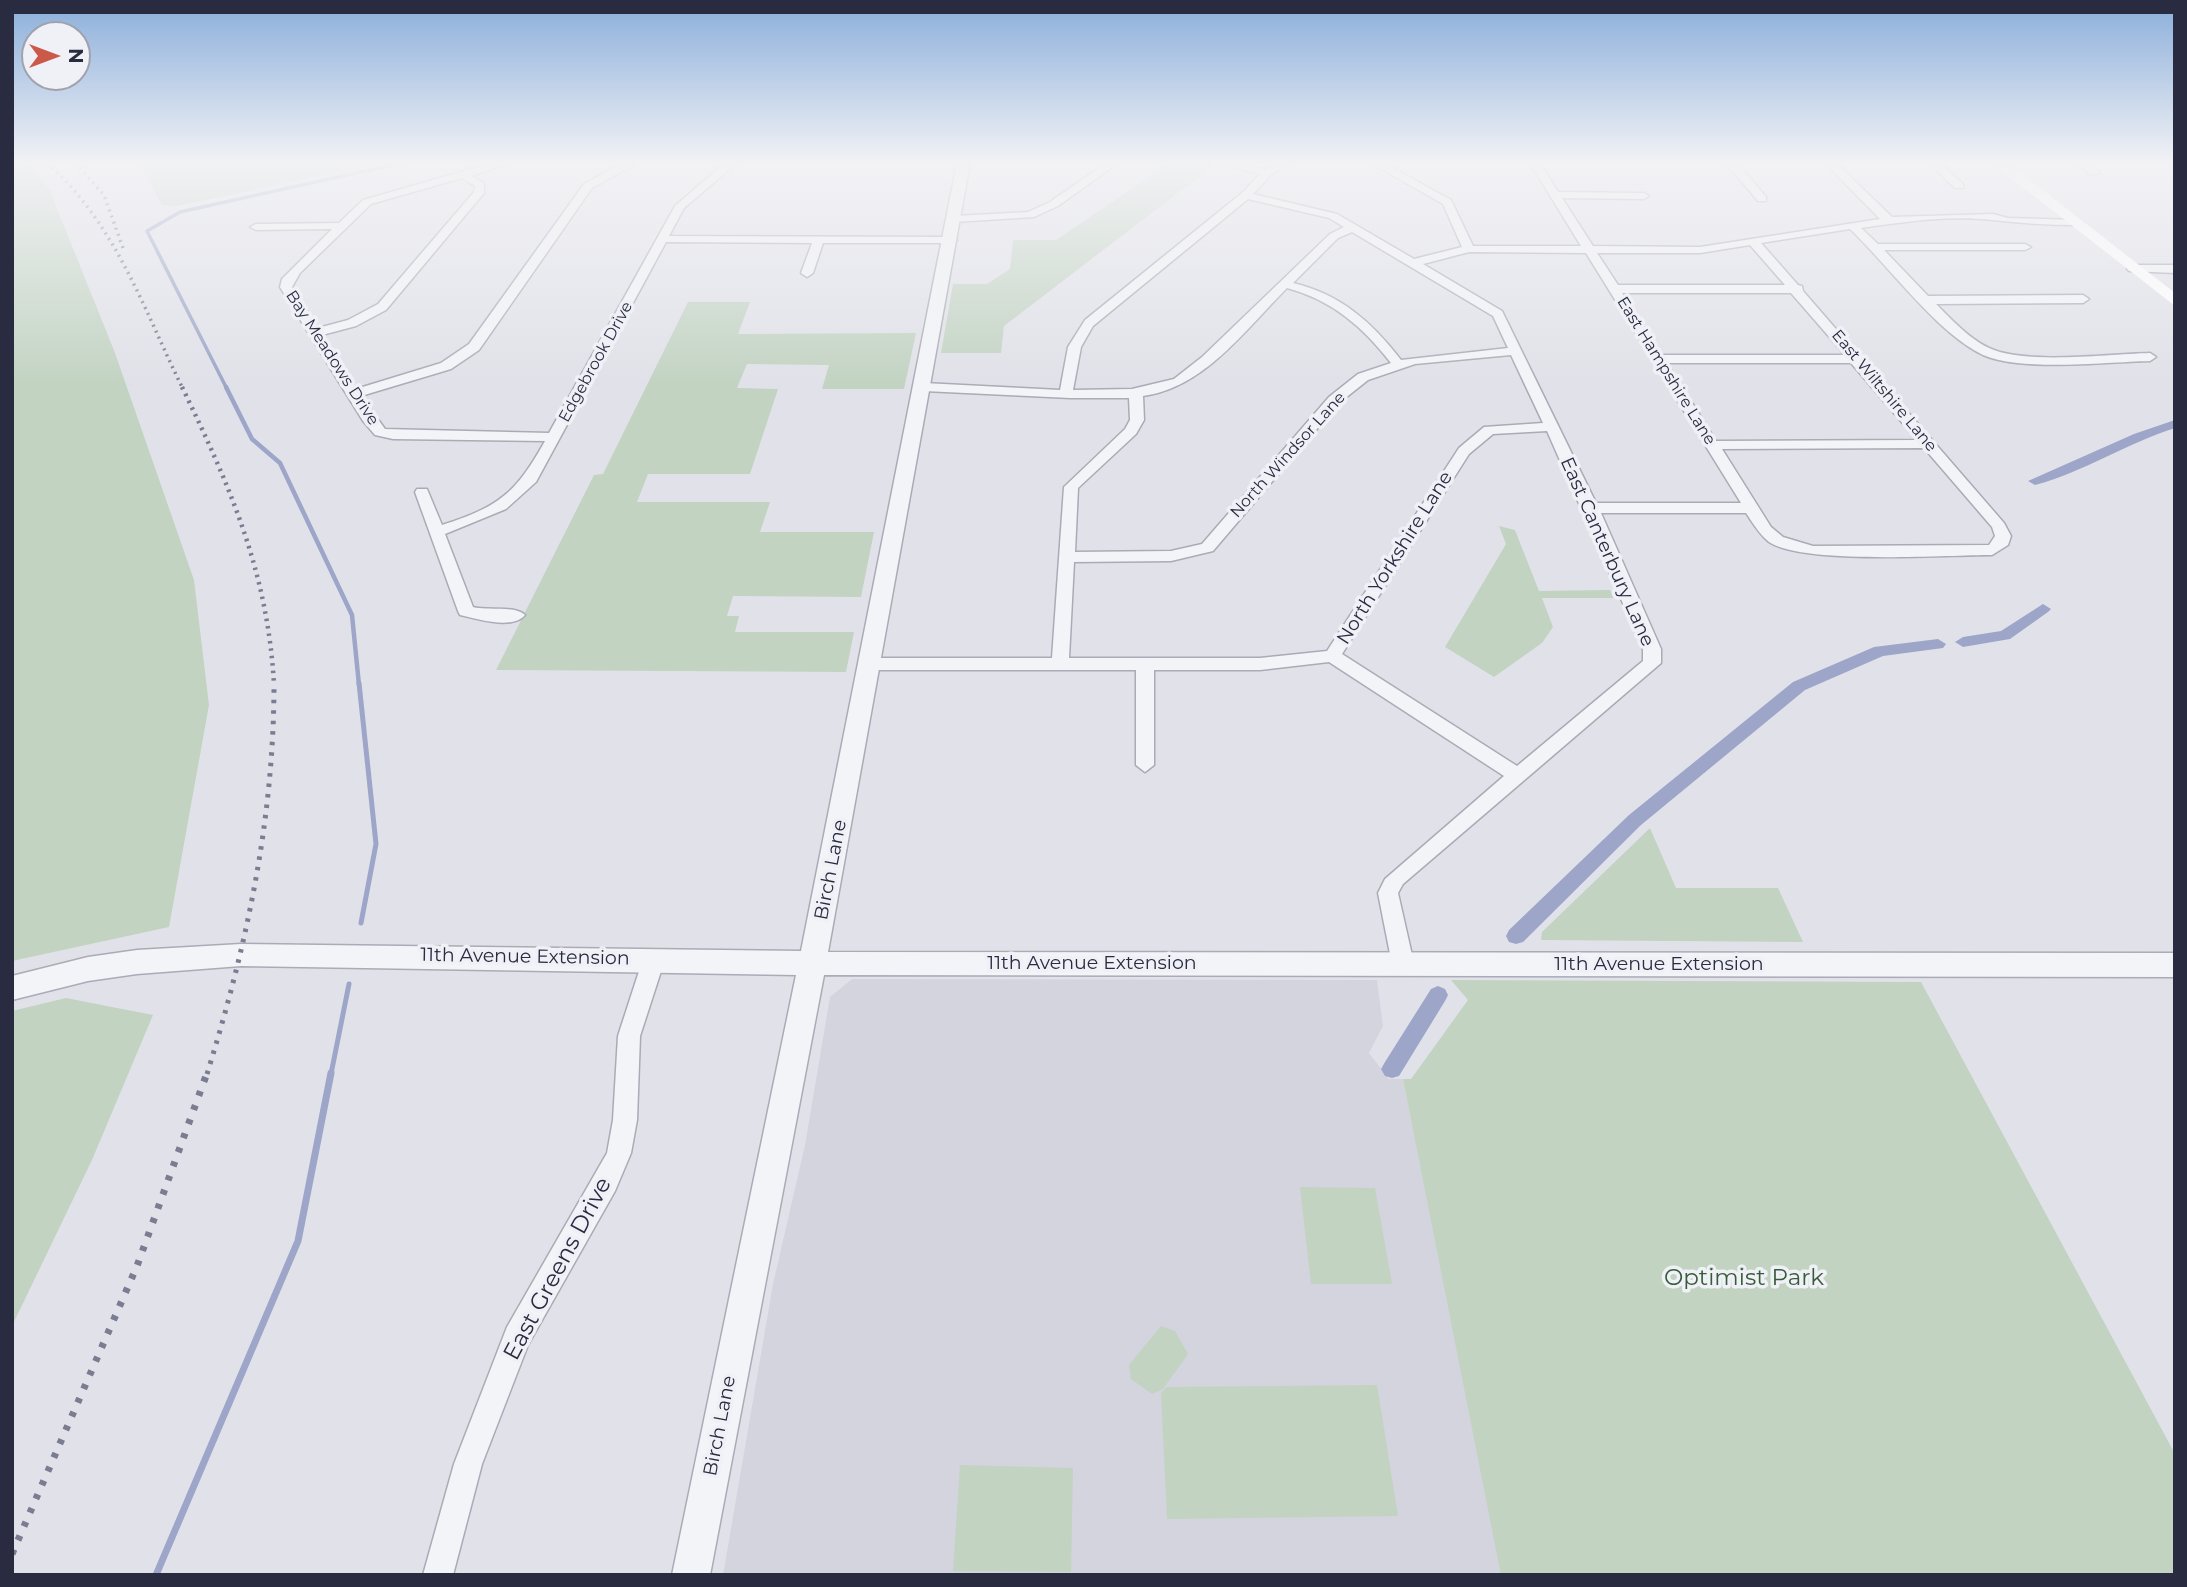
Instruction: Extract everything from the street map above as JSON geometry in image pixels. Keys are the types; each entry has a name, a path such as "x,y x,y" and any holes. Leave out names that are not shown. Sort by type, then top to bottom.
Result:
{"main road":[{"path":"2093,237 2175,301"}],"street":[{"name":"Bay Meadows Drive","path":"330,237 286,282 314,333 370,421 380,432 393,435 554,437"},
{"path":"314,333 352,323 382,307 442,237"},
{"path":"353,394 446,366 474,348 553,237"},
{"path":"1066,393 1070,353 1077,337 1089,323 1194,237"},
{"path":"922,394 997,399 1012,393 1136,393 1168,386 1186,378 1333,237"},
{"name":"East Canterbury Lane","path":"1370,237 1497,314 1591,508 1639,616 1652,649 1653,663 1395,879 1388,893 1403,964"},
{"path":"1463,237 1469,249"},
{"name":"East Hampshire Lane","path":"1581,237 1765,530 1777,540"},
{"path":"1414,263 1469,249 1700,250 1782,237"},
{"path":"1866,237 1958,331 1988,352 2016,357 2150,357"},
{"path":"663,239 951,240"},
{"name":"Edgebrook Drive","path":"438,531 478,518 514,500 531,479 663,239"},
{"path":"807,273 819,239"},
{"name":"Birch Lane","path":"691,1575 872,664 951,240"},
{"name":"East Wiltshire Lane","path":"1754,242 1798,289 1999,526 2003,536 2000,545 1992,550 1812,551 1777,540"},
{"path":"1877,247 2025,247"},
{"path":"2133,269 2175,269"},
{"path":"1284,284 1318,293 1344,307 1376,335 1398,364"},
{"path":"1615,289 1798,289"},
{"path":"1927,300 2083,299"},
{"name":"North Windsor Lane","path":"1067,557 1171,556 1207,548 1334,400 1363,377 1398,364 1439,356 1516,351"},
{"path":"1658,359 1857,359"},
{"path":"1060,664 1071,487 1131,431 1137,420 1136,393"},
{"name":"North Yorkshire Lane","path":"872,664 1260,664 1332,656 1464,451 1489,430 1551,426"},
{"path":"1711,445 1929,444"},
{"path":"422,492 466,611 487,615 517,615"},
{"path":"1591,508 1751,508"},
{"path":"1332,656 1518,776"},
{"path":"1144,664 1145,765"},
{"name":"11th Avenue Extension","path":"12,988 88,969 180,957 241,955 813,963 2175,965"},
{"name":"East Greens Drive","path":"438,1575 468,1464 517,1337 606,1183 619,1153 625,1120 629,1036 654,959"}],"shaded area":[{"path":"852,979 1377,980 1383,1026 1369,1053 1389,1079 1403,1079 1503,1575 723,1575 773,1284 805,1145 830,997"}],"green space":[{"path":"12,237 68,237 115,353 194,580 209,705 169,927 12,961"},
{"path":"1060,237 1120,237 1004,326 1001,353 941,353 953,284 987,284 1010,269 1013,240 1056,240"},
{"path":"688,302 750,302 738,334 916,333 904,389 822,389 829,365 747,364 737,388 778,389 750,474 648,474 637,502 770,502 760,532 874,532 861,597 733,596 727,616 739,616 735,632 854,632 846,672 496,670 594,475 603,474"},
{"path":"1499,526 1515,530 1539,591 1610,590 1614,598 1542,598 1553,627 1542,643 1494,677 1445,647 1506,544"},
{"path":"1650,828 1676,888 1778,888 1803,942 1541,940 1542,932"},
{"name":"Optimist Park","path":"1451,980 1921,982 2175,1454 2175,1575 1501,1575 1403,1079 1411,1079 1468,1000"},
{"path":"66,998 153,1015 92,1160 12,1326 12,1011"},
{"path":"1300,1187 1375,1188 1392,1284 1311,1284"},
{"path":"1161,1326 1175,1331 1188,1354 1163,1389 1152,1394 1131,1379 1129,1365"},
{"path":"1377,1385 1398,1516 1167,1519 1161,1393 1167,1387"},
{"path":"960,1465 1073,1468 1071,1572 953,1571"}],"waterway":[{"path":"150,237 227,389"},
{"path":"227,389 252,439 280,463 352,615 359,685"},
{"path":"2035,481 2071,468 2139,436 2175,424"},
{"path":"1963,642 2005,635 2043,609"},
{"path":"1516,936 1635,820 1799,686 1880,651 1938,644"},
{"path":"359,683 376,844 361,923"},
{"path":"331,1074 349,984"},
{"path":"1392,1069 1438,995"},
{"path":"156,1575 298,1241 331,1073"}],"railway":[{"path":"108,237 141,298 183,389"},
{"path":"119,237 123,248"},
{"path":"182,387 216,460 244,531 264,605 274,685"},
{"path":"207,1074 234,977 256,881 269,783 274,685"},
{"path":"12,1554 137,1266 207,1073"}]}
